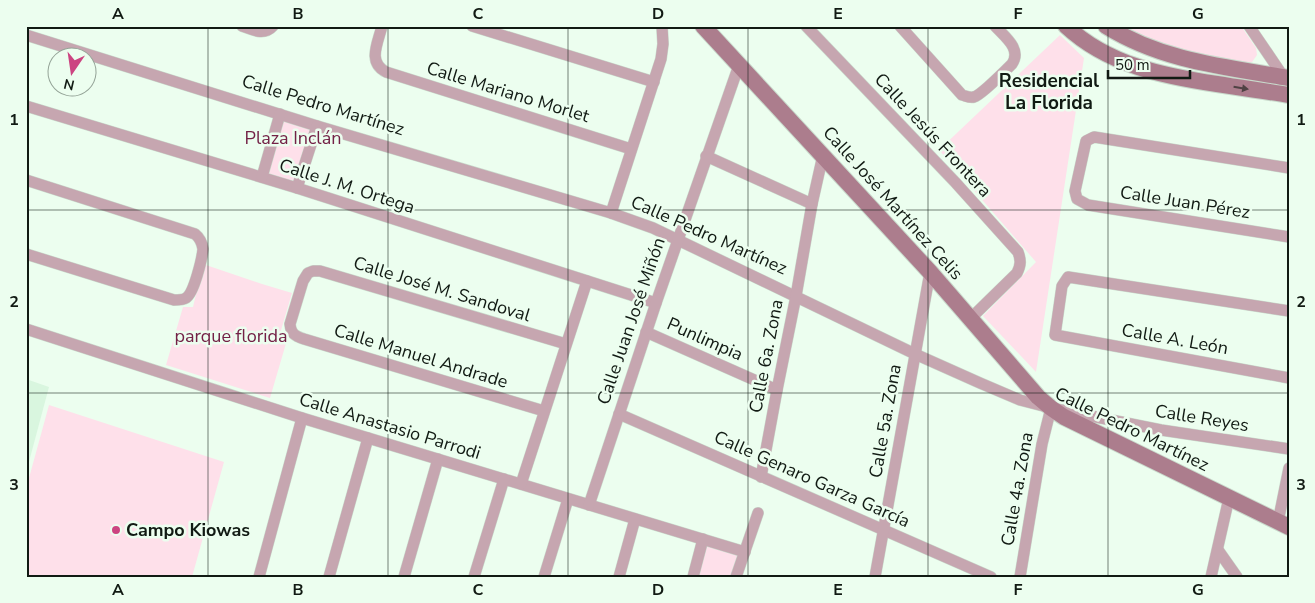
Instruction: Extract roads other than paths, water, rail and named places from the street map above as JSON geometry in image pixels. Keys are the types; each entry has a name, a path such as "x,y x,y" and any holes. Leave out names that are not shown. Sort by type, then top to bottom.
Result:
{"street":[{"path":"242,26 260,32 269,29"},
{"name":"Calle Mariano Morlet","path":"382,26 375,58 380,69 386,72 631,149"},
{"path":"472,26 654,82"},
{"path":"611,213 661,59 663,44 662,26"},
{"name":"Calle José Martínez Celis","path":"703,26 930,272 1050,408"},
{"name":"Calle Jesús Frontera","path":"806,26 955,182 1018,252 1021,259 1017,273 971,318"},
{"path":"900,26 962,94 972,98 1012,64 1016,56 1014,46 995,26"},
{"path":"1066,26 1097,49 1138,68 1174,77 1289,95"},
{"path":"1106,26 1146,47 1180,58 1286,77"},
{"path":"1249,26 1286,77"},
{"name":"Calle Pedro Martínez","path":"26,35 317,126 611,213 653,228 915,354 1012,396 1050,408 1283,525"},
{"name":"Calle Juan José Miñón","path":"589,505 677,239 738,65"},
{"name":"Calle J. M. Ortega","path":"26,106 262,177 656,303"},
{"path":"262,177 280,114"},
{"path":"297,188 317,126"},
{"name":"Calle Juan Pérez","path":"1289,168 1094,137 1086,141 1075,191 1077,200 1088,205 1289,237"},
{"name":"Calle 6a. Zona","path":"761,477 812,204 823,155"},
{"path":"706,156 812,204"},
{"path":"26,180 195,234 203,244 203,254 192,290 186,298 180,300 174,300 26,254"},
{"name":"Calle José M. Sandoval","path":"308,273 320,271 566,344"},
{"name":"Calle 5a. Zona","path":"875,577 930,272"},
{"name":"Calle Manuel Andrade","path":"308,273 303,281 290,324 291,330 296,336 544,411"},
{"name":"Calle A. León","path":"1289,311 1068,278 1062,286 1055,335 1289,378"},
{"path":"521,484 586,281"},
{"name":"Calle Anastasio Parrodi","path":"26,329 302,418 745,552"},
{"name":"Punlimpia","path":"646,332 777,390"},
{"name":"Calle Reyes","path":"1050,408 1161,430 1289,449"},
{"name":"Calle 4a. Zona","path":"1020,577 1042,444 1050,408"},
{"name":"Calle Genaro Garza García","path":"619,414 990,577"},
{"path":"259,577 302,418"},
{"path":"329,577 368,438"},
{"path":"404,577 438,458"},
{"path":"1283,525 1289,468"},
{"path":"474,577 504,479"},
{"path":"544,577 568,498"},
{"path":"1212,577 1229,498"},
{"path":"736,577 758,513"},
{"path":"619,577 636,518"},
{"path":"693,577 703,539"},
{"path":"1218,550 1237,577"}],"place":[{"name":"Campo Kiowas","path":"116,530"}],"district":[{"name":"Residencial La Florida","path":"1049,92"}],"park label":[{"name":"Plaza Inclán","path":"293,138"},
{"name":"parque florida","path":"231,336"}]}
